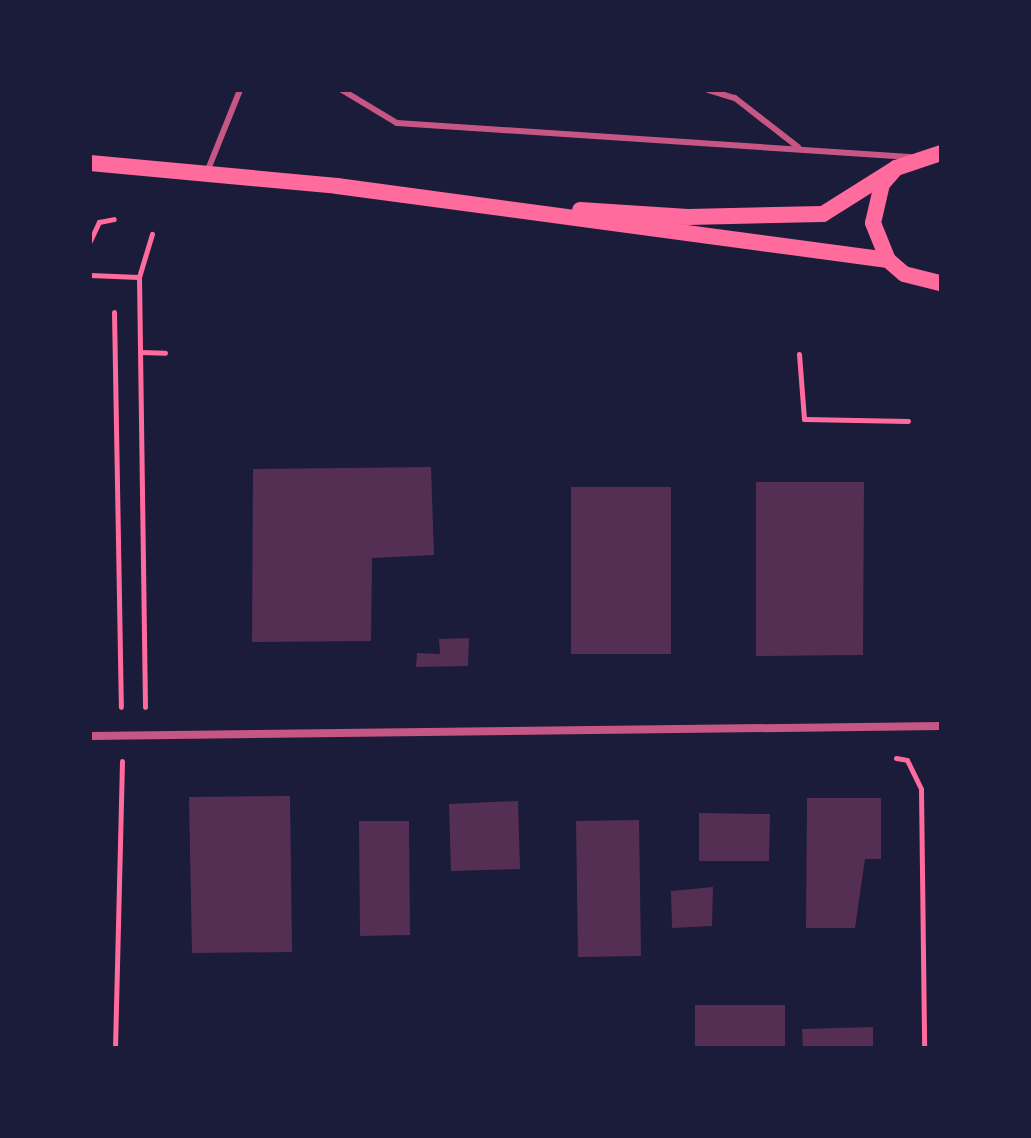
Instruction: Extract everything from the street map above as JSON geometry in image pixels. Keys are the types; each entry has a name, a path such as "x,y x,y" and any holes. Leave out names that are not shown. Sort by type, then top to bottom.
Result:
{"main road":[{"path":"395,197 764,218 823,214 914,157 941,153"},
{"path":"90,163 206,174 888,260"},
{"path":"896,168 874,213 888,260 904,274 941,283"}],"street":[{"path":"90,736 941,726"}],"lane":[{"path":"206,174 240,90"},
{"path":"342,90 397,123 914,157"},
{"path":"708,90 735,98 798,147"}],"path":[{"path":"90,241 99,222 114,219"},
{"path":"146,735 139,277 152,234"},
{"path":"90,275 139,277"},
{"path":"114,312 122,736 115,1048"},
{"path":"140,352 165,353"},
{"path":"799,354 804,419 908,421"},
{"path":"881,756 907,760 921,789 924,1048"}],"building":[{"path":"431,467 434,555 372,558 371,641 252,642 253,469"},
{"path":"756,482 864,482 863,655 756,656"},
{"path":"571,487 671,487 671,654 571,654"},
{"path":"469,638 468,666 416,667 417,653 440,654 439,639"},
{"path":"290,796 292,952 192,953 189,797"},
{"path":"807,798 881,798 881,859 865,859 855,928 806,928"},
{"path":"518,801 520,869 451,871 449,804"},
{"path":"699,813 770,814 769,861 699,861"},
{"path":"639,820 641,956 578,957 576,821"},
{"path":"359,821 409,821 410,935 360,936"},
{"path":"713,887 712,926 672,928 671,891"},
{"path":"695,1005 785,1005 785,1048 695,1048"},
{"path":"873,1027 873,1048 803,1048 802,1029"}]}
